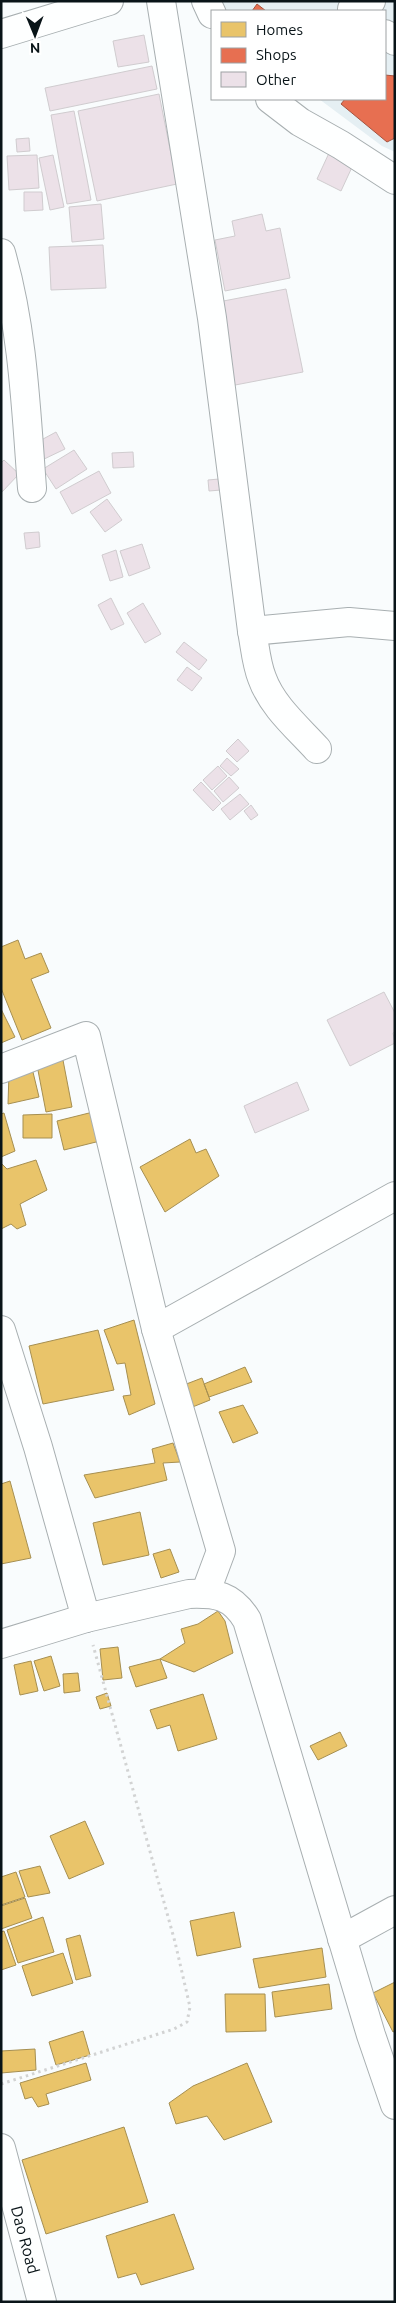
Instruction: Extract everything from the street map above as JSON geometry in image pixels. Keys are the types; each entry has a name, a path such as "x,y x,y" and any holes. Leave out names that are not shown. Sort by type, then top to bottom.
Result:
{"main road":[{"path":"1,34 109,1"},
{"path":"161,1 212,318 252,631 262,677 270,694 281,711 317,749"},
{"path":"271,100 300,122 342,145 395,180"},
{"path":"1,253 12,291 12,374 32,488"},
{"path":"252,631 349,622 395,626"},
{"path":"1,1069 86,1036 156,1328 222,1551 205,1594"},
{"path":"156,1328 395,1196"},
{"path":"1,1330 38,1447 86,1618"},
{"path":"1,1644 86,1618 172,1597 205,1594 225,1597 239,1608 247,1620 342,1939 395,2105"},
{"path":"342,1939 395,1910"},
{"name":"Dao Road","path":"1,2148 42,2302"}],"path":[{"path":"1,2084 174,2030 187,2022 190,2007 173,1933 86,1618"}],"shaded area":[{"path":"211,1 395,1 395,152 382,146 320,100 386,100 386,10 219,10"}],"building: Homes":[{"path":"18,940 25,959 41,953 49,972 31,979 51,1028 22,1040 1,988 1,947"},
{"path":"1,1009 15,1037 1,1043"},
{"path":"62,1055 72,1107 46,1112 36,1060"},
{"path":"32,1068 39,1097 8,1104 9,1073"},
{"path":"97,1111 104,1140 64,1150 57,1121"},
{"path":"4,1113 15,1151 1,1157 1,1114"},
{"path":"52,1114 52,1138 23,1138 23,1115"},
{"path":"190,1139 196,1153 206,1149 219,1176 165,1212 140,1167"},
{"path":"36,1160 47,1190 20,1204 26,1225 17,1229 11,1224 1,1229 1,1163 7,1169"},
{"path":"134,1320 155,1404 129,1415 123,1396 131,1395 125,1363 117,1364 104,1330"},
{"path":"98,1330 114,1390 43,1404 29,1346"},
{"path":"245,1367 252,1382 209,1397 204,1384"},
{"path":"202,1378 210,1400 185,1410 176,1388"},
{"path":"243,1405 258,1433 233,1443 219,1412"},
{"path":"173,1443 180,1462 163,1463 167,1480 95,1498 84,1475 155,1463 152,1449"},
{"path":"10,1481 31,1558 1,1564 1,1484"},
{"path":"140,1512 149,1555 103,1565 93,1523"},
{"path":"170,1549 179,1572 161,1578 153,1554"},
{"path":"218,1611 225,1621 233,1653 194,1672 160,1659 185,1643 181,1629 198,1624"},
{"path":"118,1647 122,1678 103,1680 100,1649"},
{"path":"51,1656 60,1686 44,1691 34,1661"},
{"path":"160,1659 167,1678 136,1687 129,1667"},
{"path":"31,1661 38,1691 20,1695 14,1665"},
{"path":"78,1673 80,1691 64,1693 63,1674"},
{"path":"107,1693 111,1706 100,1709 96,1697"},
{"path":"203,1694 217,1739 178,1751 170,1725 157,1729 150,1710"},
{"path":"340,1732 347,1746 318,1760 310,1746"},
{"path":"85,1821 104,1864 69,1879 50,1836"},
{"path":"40,1866 50,1893 28,1897 19,1871"},
{"path":"16,1872 25,1897 1,1905 1,1877"},
{"path":"25,1898 32,1918 1,1929 1,1906"},
{"path":"234,1912 241,1947 197,1956 190,1921"},
{"path":"43,1917 54,1952 18,1963 7,1930"},
{"path":"4,1931 16,1965 1,1970 1,1932"},
{"path":"80,1935 91,1976 76,1980 66,1939"},
{"path":"322,1948 326,1977 259,1988 253,1959"},
{"path":"63,1953 73,1983 32,1996 22,1966"},
{"path":"395,1982 395,2031 393,2032 373,1993"},
{"path":"329,1984 332,2009 275,2017 272,1992"},
{"path":"225,1994 265,1994 266,2031 226,2032"},
{"path":"83,2031 90,2055 56,2065 49,2042"},
{"path":"35,2049 36,2070 1,2073 1,2051"},
{"path":"86,2063 91,2080 46,2094 49,2104 38,2107 32,2097 25,2099 20,2083"},
{"path":"247,2063 272,2122 224,2140 207,2116 176,2124 169,2103 193,2086"},
{"path":"124,2127 148,2202 46,2234 22,2160"},
{"path":"174,2214 194,2269 141,2285 136,2273 118,2278 106,2236"}],"building: Shops":[{"path":"257,4 265,10 253,10"},
{"path":"386,75 395,76 395,138 387,142 341,104 344,100 386,100"}],"building: Other":[{"path":"144,35 149,62 118,67 113,41"},
{"path":"152,66 157,89 50,111 45,88"},
{"path":"159,94 177,184 97,201 78,111"},
{"path":"74,111 91,200 67,204 51,115"},
{"path":"29,138 30,151 17,152 16,139"},
{"path":"329,153 353,165 341,191 317,179"},
{"path":"37,155 39,188 9,190 7,156"},
{"path":"53,155 64,207 50,210 39,158"},
{"path":"24,192 42,192 43,210 24,211"},
{"path":"101,204 104,239 72,242 69,207"},
{"path":"262,214 266,231 280,228 290,278 225,291 215,240 235,236 232,221"},
{"path":"103,245 106,288 51,290 49,247"},
{"path":"286,289 303,372 230,386 213,303"},
{"path":"56,432 65,449 40,461 32,445"},
{"path":"74,450 87,469 56,489 43,469"},
{"path":"133,452 134,467 113,468 112,453"},
{"path":"4,460 19,474 2,492 1,463"},
{"path":"99,471 111,493 72,514 60,492"},
{"path":"219,479 221,490 209,491 208,480"},
{"path":"107,499 122,520 105,532 90,512"},
{"path":"39,532 40,547 26,549 24,533"},
{"path":"142,544 150,568 129,576 120,551"},
{"path":"116,550 123,577 110,581 102,555"},
{"path":"111,598 124,624 111,630 98,605"},
{"path":"143,603 161,634 145,643 127,613"},
{"path":"184,642 207,660 199,670 176,652"},
{"path":"187,667 202,678 192,691 177,680"},
{"path":"238,739 249,751 237,762 226,751"},
{"path":"227,758 239,769 231,776 220,766"},
{"path":"218,766 227,776 212,790 203,780"},
{"path":"229,777 239,788 223,802 214,791"},
{"path":"201,782 221,803 213,811 193,790"},
{"path":"240,794 249,804 230,820 221,809"},
{"path":"251,805 258,815 251,820 244,811"},
{"path":"384,992 395,1013 395,1032 393,1033 395,1043 350,1066 327,1020"},
{"path":"297,1082 309,1110 255,1133 244,1106"}]}
